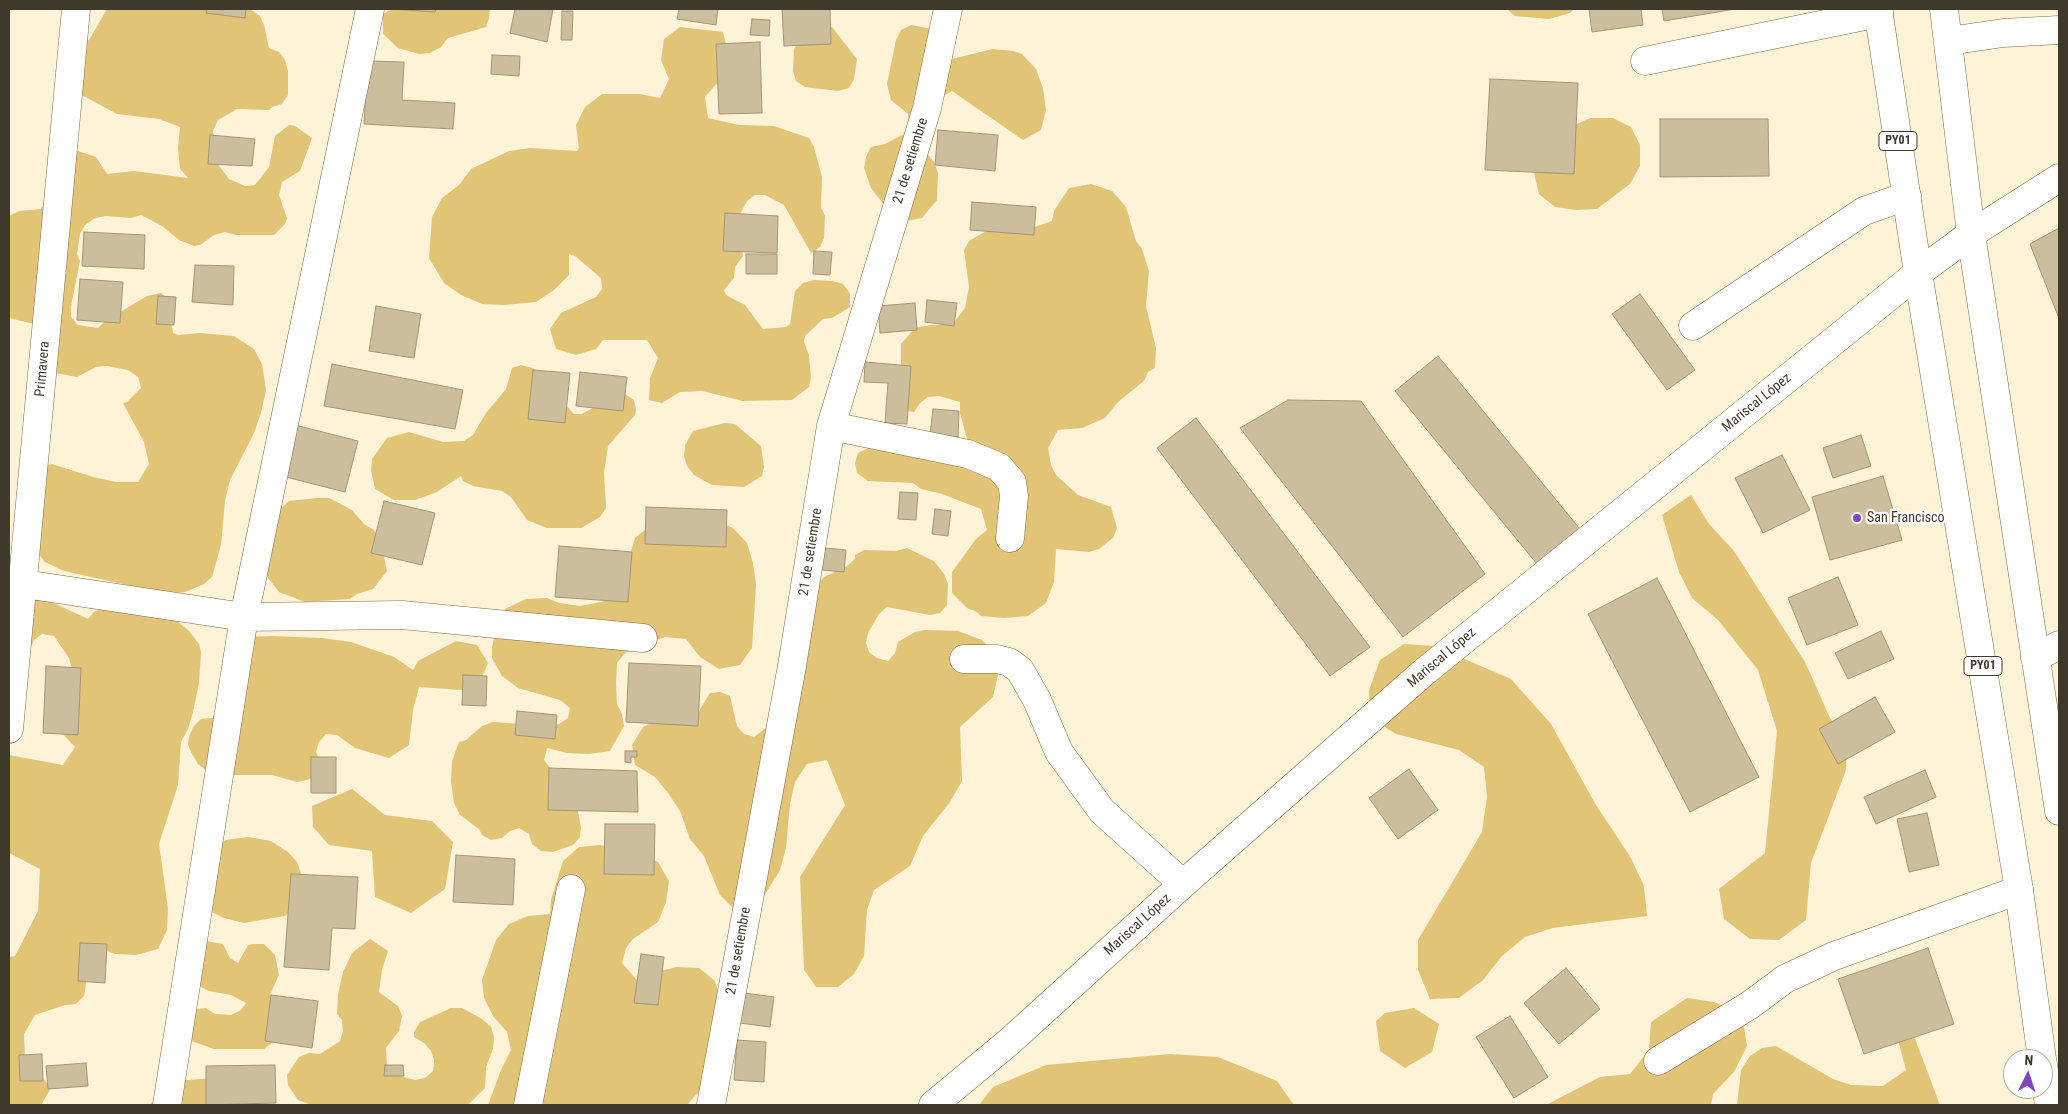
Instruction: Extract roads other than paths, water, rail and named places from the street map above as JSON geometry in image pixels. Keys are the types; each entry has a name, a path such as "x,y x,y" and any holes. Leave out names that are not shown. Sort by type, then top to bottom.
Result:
{"main road":[{"name":"Primavera","path":"9,729 24,584 76,9"},
{"path":"167,1105 244,617 370,9"},
{"name":"21 de setiembre","path":"711,1105 792,666 831,426 927,108 948,9"},
{"path":"1944,9 1971,234 2059,811"},
{"path":"1645,61 1879,11"},
{"name":"PY01","path":"1879,11 1918,274 2019,890 2041,1049"},
{"path":"1949,41 2003,33 2059,30"},
{"name":"Mariscal López","path":"933,1105 1009,1042 1183,884 1424,672 1918,274 1971,234 2059,178"},
{"path":"1693,326 1864,211 1907,196"},
{"path":"831,426 968,454 999,467 1012,482 1014,496 1010,538"},
{"path":"24,584 244,617 402,615 643,638"},
{"path":"2035,658 2059,646"},
{"path":"964,659 997,659 1008,662 1020,670 1037,700 1059,752 1102,811 1183,884"},
{"path":"528,1105 571,889"},
{"path":"1658,1061 1750,1005 1785,979 1834,956 2019,890"}],"place":[{"name":"San Francisco","path":"1857,518"}]}
